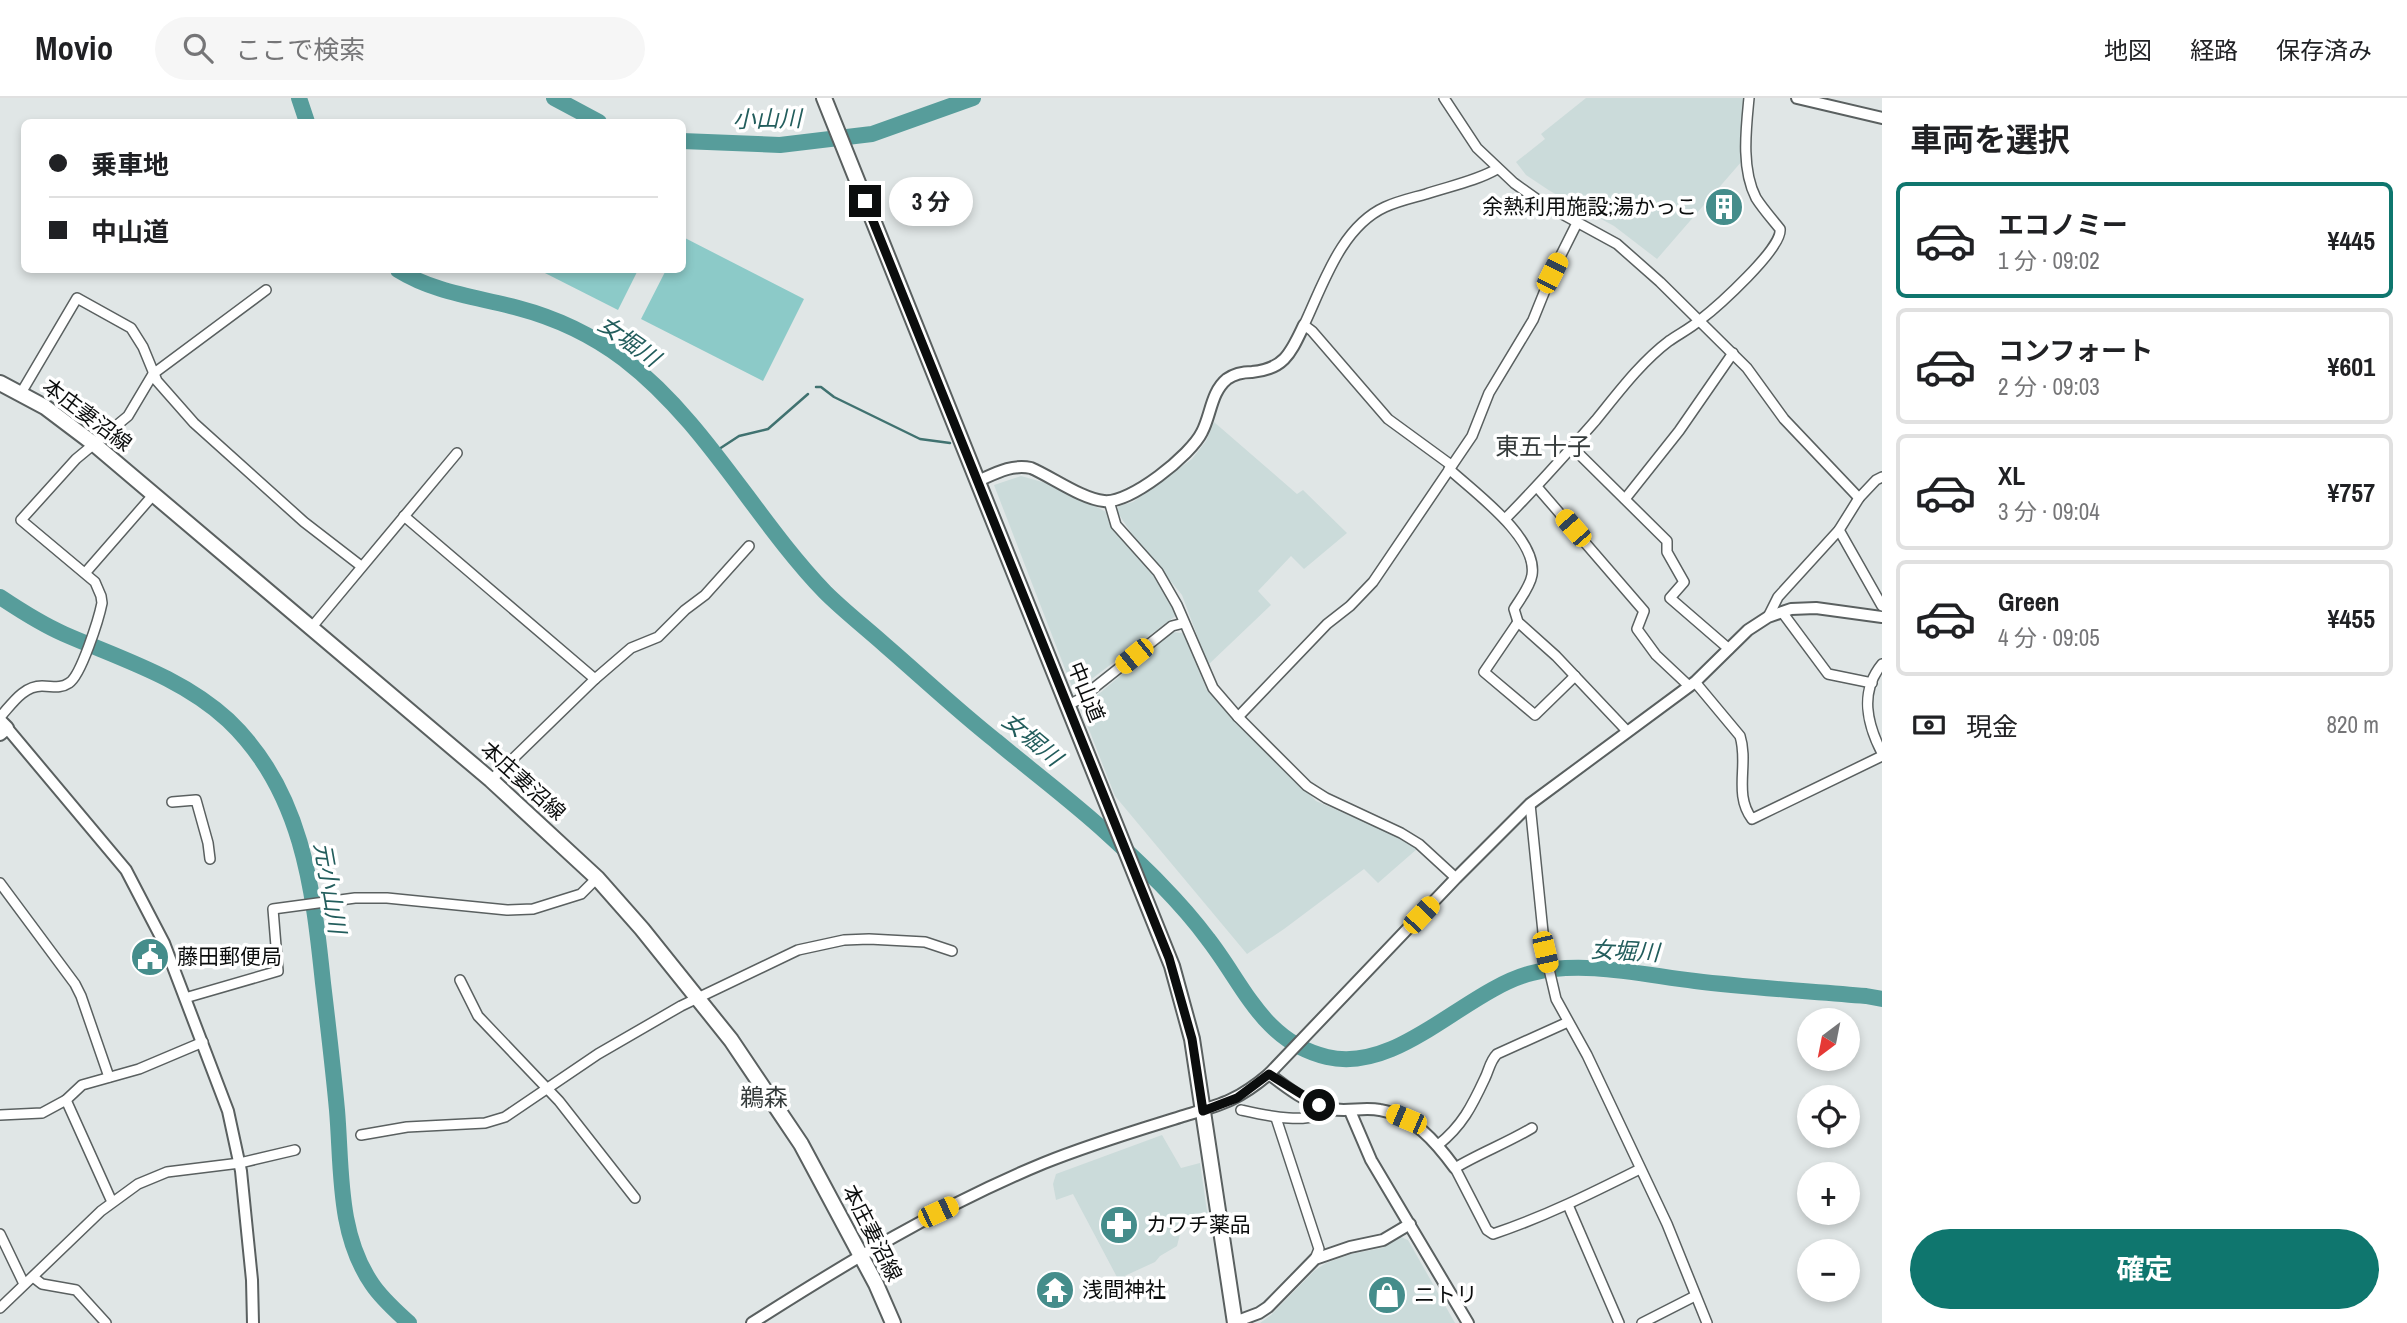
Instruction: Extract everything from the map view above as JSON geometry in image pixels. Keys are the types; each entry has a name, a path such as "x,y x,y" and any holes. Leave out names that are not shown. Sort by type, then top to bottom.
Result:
{"main road":[{"name":"中山道","path":"824,98 1169,958 1192,1039 1235,1323"},
{"name":"本庄妻沼線","path":"0,383 60,417 94,444 491,780 597,878 731,1040 802,1144 893,1323"}],"street":[{"path":"1444,98 1477,148 1497,169 1527,194 1617,244 1700,320 1755,378 1784,419 1859,498"},
{"path":"1505,519 1537,487 1618,393 1667,343 1700,320 1751,274 1781,233 1762,208 1750,184 1746,134 1749,98"},
{"path":"1797,98 1882,118"},
{"path":"978,481 1021,466 1031,468 1097,499 1109,502 1122,499 1184,457 1202,433 1221,386 1235,374 1266,370 1290,353 1342,249 1350,236 1366,220 1384,207 1480,177 1497,169"},
{"path":"1238,717 1327,624 1350,606 1373,582 1472,436 1489,393 1533,320 1552,273 1577,223"},
{"path":"253,1323 240,1163 228,1111 164,943 126,870 2,725 22,693 29,688 59,688 72,681 80,667 97,619 102,596 86,572 20,520 46,489 134,410 153,374 266,290"},
{"path":"21,393 77,298 131,328 143,347 153,374 194,423 304,522 361,566"},
{"path":"1304,325 1388,419 1450,467 1505,519 1532,561 1532,578 1514,610 1518,622 1575,676 1627,731"},
{"path":"1625,499 1679,431 1732,353"},
{"path":"1572,447 1667,541 1667,552 1684,582 1670,598 1729,649"},
{"path":"310,628 457,453"},
{"path":"1768,617 1778,597 1839,530 1859,498 1882,477"},
{"path":"1537,487 1644,611 1637,629 1656,655 1692,684 1740,736 1743,746 1742,792 1745,809 1752,819 1882,755 1870,729 1867,707 1872,683 1882,664"},
{"path":"86,572 154,494"},
{"path":"1109,502 1116,525 1158,572 1177,605 1213,688 1238,717 1307,786 1326,799 1419,844 1455,878"},
{"path":"404,516 595,679"},
{"path":"1839,530 1882,606"},
{"path":"491,780 595,679 631,649 658,637 685,610 705,595 749,546"},
{"path":"752,1323 859,1255 938,1212 1048,1161 1237,1098 1280,1063 1455,878 1530,804 1692,684 1748,630 1768,617 1791,609 1816,608 1882,617"},
{"path":"1782,612 1828,674 1872,683"},
{"path":"1518,622 1484,671 1535,715 1575,676"},
{"path":"1068,705 1080,699 1172,626 1184,624"},
{"path":"172,802 196,800 210,859"},
{"path":"1530,804 1545,952 1556,999 1587,1055 1667,1224 1707,1323"},
{"path":"185,998 278,971 273,909 338,899 387,898 520,910 581,894 597,878"},
{"path":"0,883 75,984 109,1077"},
{"path":"361,1135 407,1127 485,1123 505,1117 598,1054 681,1006 798,950 844,940 925,942 952,951"},
{"path":"460,981 478,1016 548,1089 635,1198"},
{"path":"1438,1145 1455,1132 1497,1054 1569,1022"},
{"path":"2,1111 42,1113 66,1100 82,1086 139,1069 202,1042"},
{"path":"1269,1074 1309,1100 1330,1108 1350,1111 1378,1109 1392,1113 1420,1128 1438,1145 1455,1168 1487,1230 1493,1234 1567,1205 1640,1169"},
{"path":"66,1100 112,1202"},
{"path":"1241,1110 1276,1118 1321,1115 1330,1108"},
{"path":"1350,1111 1371,1160 1468,1323"},
{"path":"1235,1323 1268,1307 1315,1259 1319,1249 1276,1118"},
{"path":"1455,1168 1532,1128"},
{"path":"0,1308 112,1202 138,1184 167,1172 240,1163 295,1150"},
{"path":"1567,1205 1619,1323"},
{"path":"1315,1259 1350,1247 1384,1240 1410,1224"},
{"path":"0,1234 24,1284"},
{"path":"33,1277 42,1284 76,1290 106,1323"},
{"path":"1642,1323 1695,1296"}],"shaded area":[{"path":"1586,98 1745,98 1742,161 1657,259 1614,226 1526,175 1516,162 1545,139 1541,134"},
{"path":"686,239 804,299 763,381 641,319 664,273 686,273"},
{"path":"545,273 636,273 618,310"},
{"path":"1214,422 1297,494 1303,490 1347,533 1304,569 1291,556 1258,591 1271,605 1208,665 1182,595 1116,510 1119,506 1133,502 1192,459 1206,441"},
{"path":"1021,476 1060,487 1106,512 1115,532 1145,562 1177,615 1074,692 994,485"},
{"path":"1172,632 1183,633 1207,690 1316,801 1406,840 1417,849 1378,883 1364,869 1247,954 1115,796 1081,709"},
{"path":"1162,1135 1181,1168 1200,1163 1208,1218 1181,1230 1177,1246 1155,1262 1118,1279 1073,1194 1056,1200 1053,1184 1056,1174"},
{"path":"1401,1237 1408,1240 1455,1323 1260,1323 1314,1271 1326,1263 1351,1254 1382,1248"}],"waterway":[{"name":"女堀川","path":"299,98 306,119"},
{"name":"小山川","path":"554,98 593,119"},
{"name":"小山川","path":"686,141 780,145 872,134 973,98"},
{"name":"女堀川","path":"403,273 441,289 518,308 560,322 624,359 680,412 825,592 982,730 1081,810 1134,859 1197,925 1257,1010 1286,1039 1305,1050 1327,1057 1354,1059 1380,1053 1406,1042 1507,982 1552,969 1593,968 1882,999"},
{"path":"816,387 821,387 834,397 920,439 950,443"},
{"path":"713,453 739,436 768,429 808,394"},
{"name":"元小山川","path":"0,597 56,630 150,670 191,692 228,720 253,747 273,777 300,842 314,911 334,1078 343,1200 352,1243 372,1284 409,1323"}],"place":[{"name":"余熱利用施設;湯かっこ","path":"1724,207"},
{"name":"藤田郵便局","path":"150,957"},
{"name":"カワチ薬品","path":"1119,1225"},
{"name":"浅間神社","path":"1055,1290"},
{"name":"ニトリ","path":"1387,1295"}],"district":[{"name":"東五十子","path":"1543,447"},
{"name":"鵜森","path":"764,1098"}],"route":[{"path":"865,201 1172,966 1192,1039 1203,1111 1237,1098 1269,1074 1319,1105"}]}
